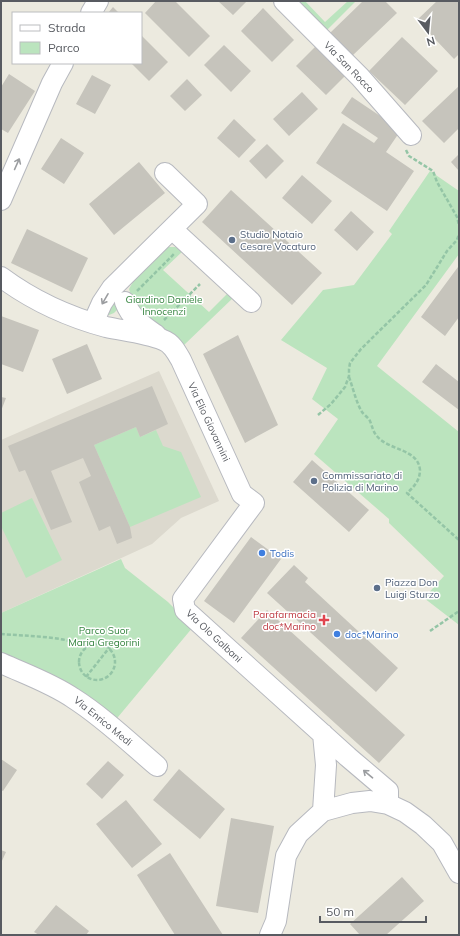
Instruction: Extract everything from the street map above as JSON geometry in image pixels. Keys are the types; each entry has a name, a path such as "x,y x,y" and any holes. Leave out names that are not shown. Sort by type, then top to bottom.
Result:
{"street":[{"path":"92,12 98,1"},
{"name":"Via San Rocco","path":"284,1 360,77 411,135"},
{"path":"1,200 52,83 62,64"},
{"path":"101,325 108,294 122,278 197,204 165,173"},
{"path":"172,229 251,302"},
{"path":"101,325 116,322 122,316 125,302 122,278"},
{"path":"6,283 77,318 101,325 162,332"},
{"name":"Via Elio Giovannini","path":"125,302 136,320 162,332 179,356 242,494 254,503"},
{"name":"Via Olo Galbani","path":"254,503 183,599 183,606 188,615 388,791 388,804"},
{"name":"Via Enrico Medi","path":"1,663 49,684 73,697 95,713 156,766"},
{"path":"323,734 326,771 323,811"},
{"path":"326,771 329,765 336,758 348,757"},
{"path":"270,935 276,921 286,856 298,834 323,811 358,802 370,801 388,804 405,812 442,843 459,873"}],"path":[{"path":"411,135 405,142 406,153 433,171 437,182 457,217 459,225"},
{"path":"318,415 332,404 345,387 349,376 350,363 361,349 426,285 447,251 457,240 459,234"},
{"path":"162,332 200,284"},
{"path":"349,376 362,412 369,420 375,434 387,445 410,454 416,459 419,465 420,475 415,486 407,493 459,540"},
{"path":"430,631 459,611"},
{"path":"1,634 66,640 80,643 87,647"},
{"path":"86,677 113,643"},
{"path":"98,644 109,648 113,653 115,665 109,676 104,679 92,680 86,677 79,668 80,656 87,647 98,644"}],"shaded area":[{"path":"159,371 219,501 181,518 152,544 1,613 1,440"}],"green space":[{"path":"292,1 305,1 325,22 348,1 356,1 324,33"},
{"path":"430,171 459,191 459,254 377,366 459,432 459,625 424,598 444,576 389,523 389,519 314,454 338,419 312,399 327,368 281,340 323,290 354,285 392,234 389,231"},
{"name":"Giardino Daniele Innocenzi","path":"168,247 175,247 184,250 163,270 209,312 229,292 234,297 184,345 135,308 129,289 134,280"},
{"path":"116,293 118,309 109,315 104,312"},
{"path":"136,427 140,437 156,430 163,446 181,452 201,497 130,527 94,445"},
{"path":"32,498 62,560 26,578 1,526 1,513"},
{"name":"Parco Suor Maria Gregorini","path":"121,559 125,568 168,602 193,627 113,723 1,658 1,613"}],"building":[{"path":"156,1 175,1 210,36 189,57 145,13"},
{"path":"218,1 247,1 233,15"},
{"path":"363,1 385,1 397,13 352,56 330,33"},
{"path":"437,1 459,1 459,54 454,59 417,20"},
{"path":"113,7 118,12 109,12"},
{"path":"263,8 294,40 272,62 241,31"},
{"path":"142,36 168,62 149,81 132,64 142,64"},
{"path":"402,37 438,71 405,105 369,71"},
{"path":"224,45 251,71 231,92 204,65"},
{"path":"315,47 345,76 326,95 296,66"},
{"path":"9,74 35,91 8,133 1,129 1,87"},
{"path":"92,75 111,85 95,114 76,104"},
{"path":"187,79 202,95 185,111 170,96"},
{"path":"459,86 459,128 444,143 422,121"},
{"path":"302,92 318,109 289,136 273,119"},
{"path":"352,97 401,130 386,152 414,171 387,211 316,163 343,123 374,143 378,138 341,113"},
{"path":"234,119 256,140 239,158 217,138"},
{"path":"61,138 84,153 64,184 41,169"},
{"path":"267,144 284,161 266,179 249,161"},
{"path":"459,154 459,171 451,162"},
{"path":"139,162 165,193 114,235 89,204"},
{"path":"302,175 332,201 312,224 282,198"},
{"path":"231,190 322,273 292,305 202,222"},
{"path":"351,211 374,232 357,251 334,230"},
{"path":"27,229 88,258 72,292 11,263"},
{"path":"458,267 459,317 445,336 421,317"},
{"path":"1,316 39,330 23,372 1,364"},
{"path":"238,335 278,425 245,443 203,354"},
{"path":"87,344 102,379 67,394 52,359"},
{"path":"436,364 459,382 459,410 422,382"},
{"path":"152,386 168,424 140,437 136,427 94,445 130,527 132,538 117,544 110,526 99,531 79,482 91,476 83,458 51,471 72,522 51,530 25,470 19,472 8,446"},
{"path":"1,397 6,398 1,411"},
{"path":"312,460 369,510 349,532 293,482"},
{"path":"251,537 281,559 234,623 204,601"},
{"name":"doc*Marino","path":"294,565 308,578 305,582 398,668 376,692 267,593"},
{"path":"267,610 405,735 379,763 241,638"},
{"path":"1,759 17,770 3,791 1,790"},
{"path":"108,761 124,775 102,799 86,784"},
{"path":"179,769 225,809 200,839 153,800"},
{"path":"126,800 162,844 132,868 96,824"},
{"path":"231,818 274,826 258,913 216,906"},
{"path":"1,850 6,852 1,863"},
{"path":"170,853 223,935 175,935 137,875"},
{"path":"402,877 424,901 386,935 360,935 350,924"},
{"path":"56,905 89,931 86,935 39,935 34,932"}],"place":[{"name":"Studio Notaio Cesare Vocaturo","path":"232,240"},
{"name":"Commissariato di Polizia di Marino","path":"314,481"},
{"name":"Todis","path":"262,553"},
{"name":"Piazza Don Luigi Sturzo","path":"377,588"},
{"name":"Parafarmacia doc*Marino","path":"324,620"},
{"name":"doc*Marino","path":"337,634"}]}
